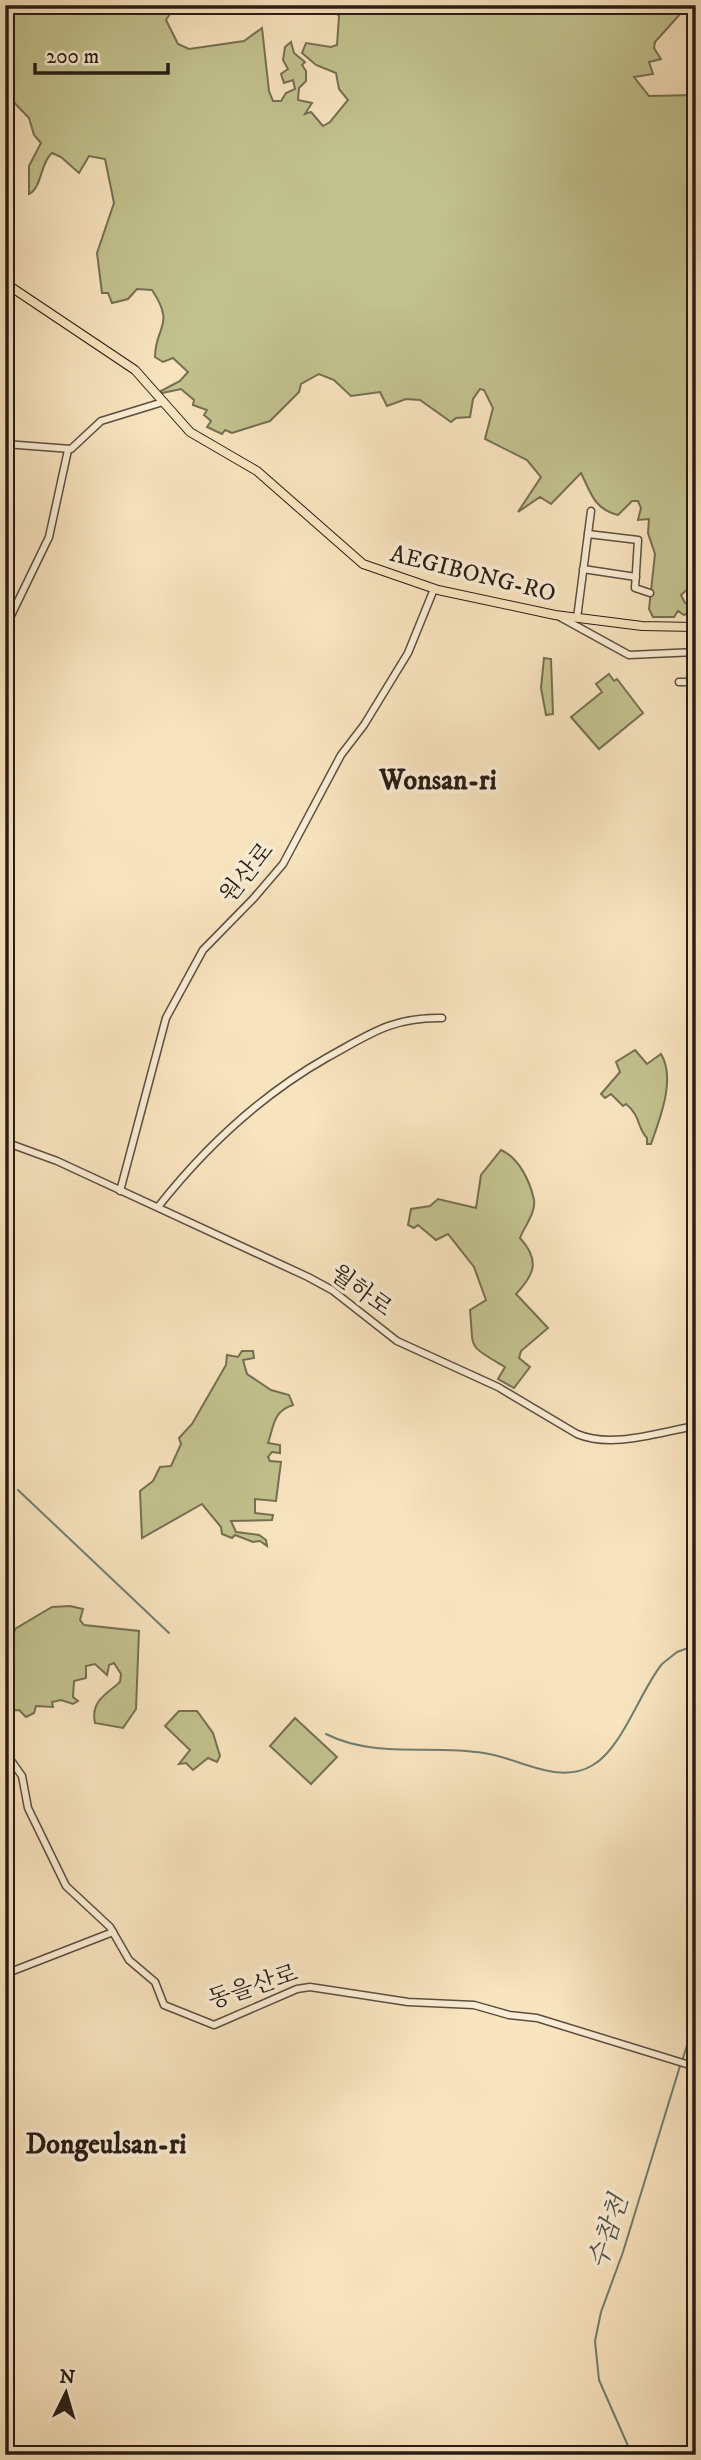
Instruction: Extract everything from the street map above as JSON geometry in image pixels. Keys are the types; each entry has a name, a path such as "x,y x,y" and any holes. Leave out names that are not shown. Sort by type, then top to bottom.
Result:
{"main road":[{"name":"AEGIBONG-RO","path":"5,283 135,370 190,432 263,476 319,523 356,560 434,589 555,615 642,626 696,627"}],"street":[{"path":"5,628 49,537 68,450 101,421 163,402"},
{"path":"5,444 68,450"},
{"path":"577,618 592,511"},
{"path":"588,534 638,541 636,590 650,593"},
{"path":"583,569 636,576"},
{"name":"원산로","path":"121,1191 166,1018 177,995 203,950 253,900 283,864 341,755 408,653 434,589"},
{"path":"555,615 629,655 696,652"},
{"path":"679,682 696,682"},
{"path":"158,1208 210,1146 287,1081 376,1028 407,1020 442,1018"},
{"name":"월하로","path":"5,1142 49,1157 321,1284 406,1346 498,1387 560,1426 588,1439 613,1440 696,1426"},
{"name":"동을산로","path":"5,1752 22,1776 28,1808 60,1877 113,1932 129,1960 155,1982 164,2005 208,2025 249,2012 306,1987 408,2002 474,2005 509,2015 537,2018 696,2067"},
{"path":"5,1975 113,1932"}],"green space":[{"path":"5,5 215,5 170,14 166,20 178,44 189,49 244,41 262,28 269,91 273,101 281,101 286,93 295,89 293,80 284,83 281,74 288,69 283,60 285,47 291,42 294,53 305,62 302,65 306,71 306,81 299,88 298,100 312,103 305,114 311,112 323,126 330,122 348,100 339,89 336,73 316,65 302,53 306,43 331,47 337,45 339,16 329,5 371,5 390,13 403,5 649,5 658,10 662,5 696,5 681,13 655,42 654,48 661,59 649,62 653,74 634,77 649,96 696,95 696,582 681,595 685,603 695,602 690,612 684,615 678,611 674,617 653,617 649,609 655,554 648,533 649,519 638,520 641,508 638,501 632,501 618,515 610,512 594,499 581,473 551,504 540,497 518,512 541,477 527,460 485,439 493,408 484,390 480,389 473,399 470,417 456,418 451,422 420,400 406,399 387,406 380,392 351,396 334,380 319,374 301,384 299,392 270,421 232,433 225,430 222,434 207,427 211,421 204,415 207,410 193,405 194,400 181,389 162,393 161,391 180,381 188,372 173,358 163,362 155,357 163,311 152,290 137,289 128,299 112,303 108,293 102,293 97,253 114,203 105,159 89,156 79,173 61,157 52,153 36,186 29,194 29,166 41,143 34,135 29,118 5,93"},
{"path":"544,658 551,659 553,714 546,715 541,688"},
{"path":"609,674 614,681 617,679 643,713 599,749 571,717 602,692 596,684"},
{"path":"635,1050 647,1064 661,1054 667,1075 665,1099 651,1144 647,1144 647,1138 631,1108 626,1104 623,1106 611,1094 605,1098 601,1094 620,1072 616,1062"},
{"path":"501,1150 523,1171 534,1200 532,1215 520,1238 530,1253 533,1267 516,1294 548,1328 521,1351 519,1358 530,1367 514,1388 498,1379 505,1367 474,1345 470,1310 486,1300 474,1267 448,1234 436,1240 418,1225 414,1228 408,1225 411,1209 430,1206 438,1199 476,1208 481,1175"},
{"path":"242,1351 253,1351 254,1358 243,1360 247,1374 271,1390 289,1395 293,1405 278,1415 268,1443 280,1445 280,1453 272,1452 268,1457 270,1461 281,1462 276,1501 255,1499 255,1513 273,1515 272,1520 231,1521 236,1532 259,1535 266,1540 267,1546 260,1541 253,1542 235,1535 232,1538 222,1534 221,1527 202,1504 142,1538 140,1491 153,1481 160,1467 171,1466 181,1444 179,1438 192,1424 226,1365 227,1355 238,1357"},
{"path":"70,1606 83,1609 80,1620 84,1625 139,1631 136,1709 123,1728 95,1723 97,1704 120,1682 121,1674 114,1663 109,1665 107,1675 95,1664 86,1666 86,1678 74,1681 73,1697 78,1701 73,1704 61,1700 52,1702 53,1707 36,1706 34,1713 26,1717 19,1710 6,1711 10,1700 5,1697 5,1676 15,1629 52,1607"},
{"path":"179,1711 197,1711 213,1733 220,1756 217,1762 208,1758 193,1770 186,1763 179,1764 190,1750 165,1726"},
{"path":"295,1718 337,1757 311,1784 270,1746"}],"waterway":[{"path":"5,1483 12,1486"},
{"path":"18,1490 169,1633"},
{"path":"326,1734 345,1742 384,1749 484,1753 553,1772 580,1771 604,1757 662,1664 677,1652 696,1645"},
{"name":"수참천","path":"682,2061 696,2018"},
{"name":"수참천","path":"632,2455 599,2380 595,2341 601,2312 623,2252 680,2066"}],"district":[{"name":"Wonsan-ri","path":"438,780"},
{"name":"Dongeulsan-ri","path":"106,2144"}]}
